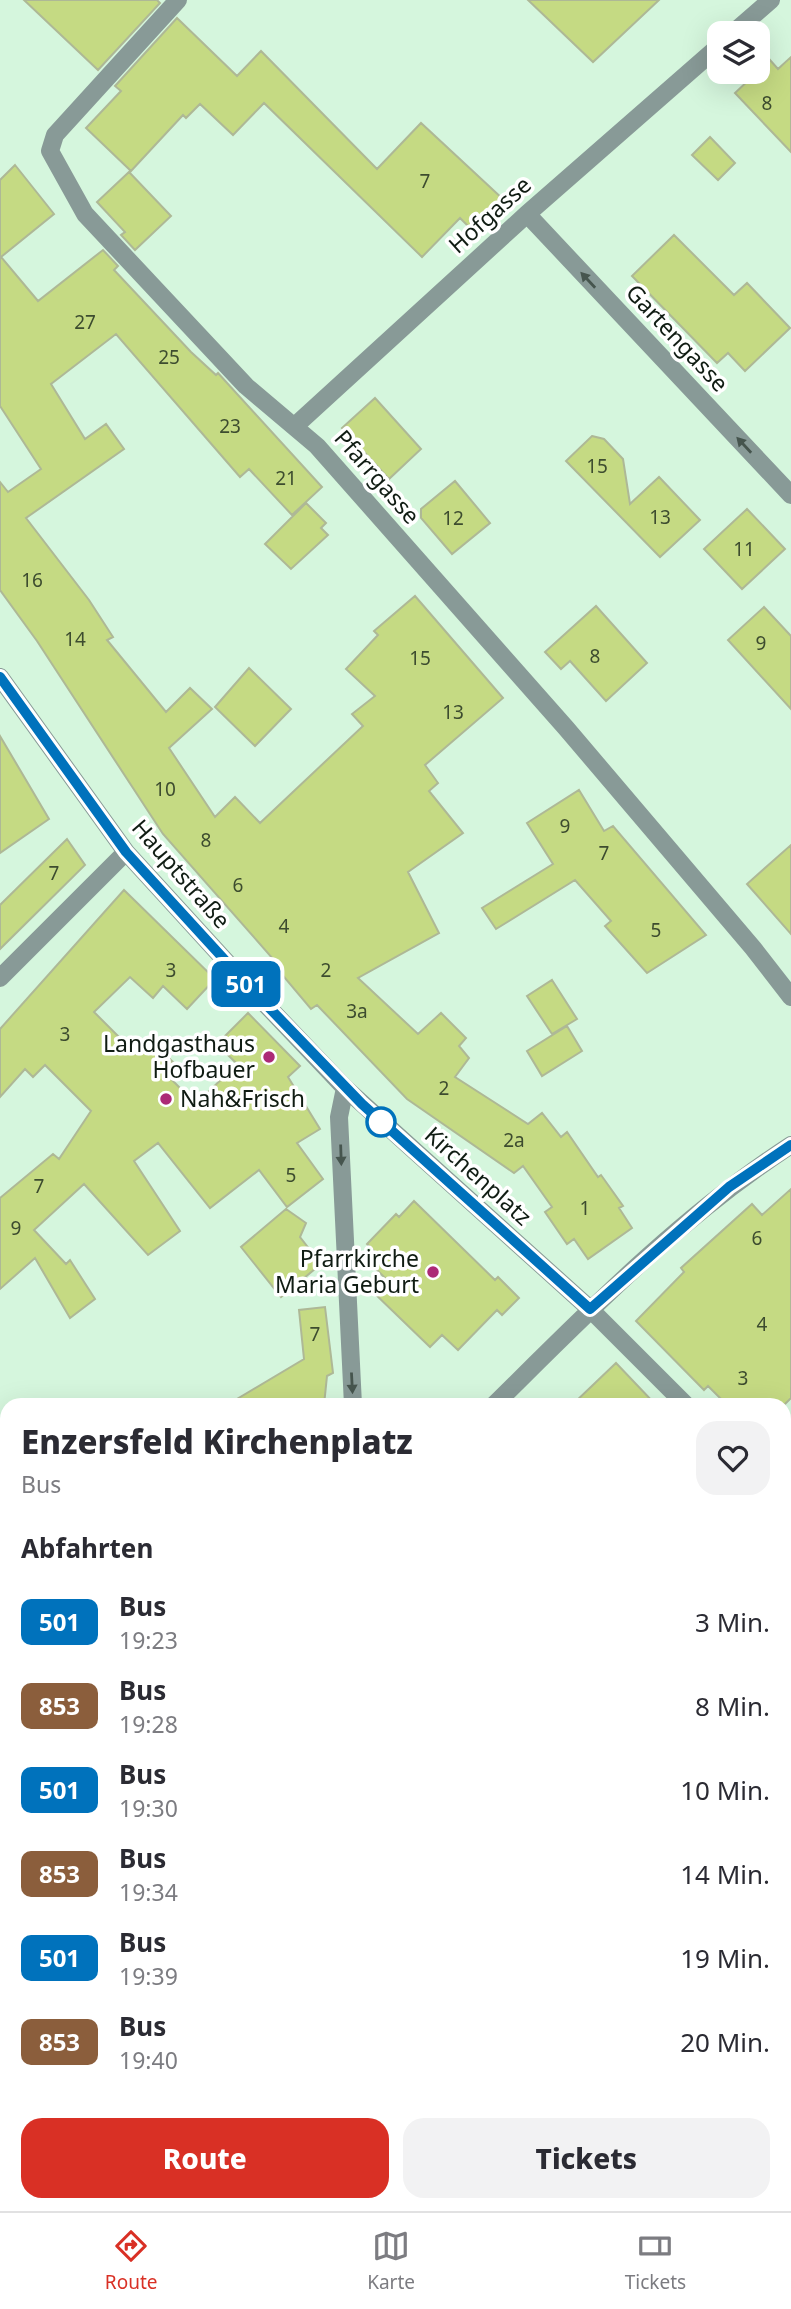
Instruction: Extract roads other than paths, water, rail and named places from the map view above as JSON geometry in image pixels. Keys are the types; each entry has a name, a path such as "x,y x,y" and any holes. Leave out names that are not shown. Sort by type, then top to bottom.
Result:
{"street":[{"name":"Pfarrgasse","path":"178,0 59,130 50,150 85,214 247,386 296,425 566,728 753,948 791,997"},
{"path":"747,21 771,0"},
{"name":"Hofgasse","path":"296,425 527,214 707,56"},
{"name":"Gartengasse","path":"527,214 791,495"},
{"name":"Hauptstraße","path":"0,677 126,852 345,1088"},
{"path":"0,978 126,852"},
{"path":"345,1088 339,1116 353,1398"},
{"name":"Kirchenplatz","path":"345,1088 590,1309 679,1398"},
{"path":"501,1398 590,1309 729,1187 791,1145"}],"place":[{"name":"Landgasthaus Hofbauer","path":"269,1057"},
{"name":"Nah&Frisch","path":"166,1099"},
{"name":"Pfarrkirche Maria Geburt","path":"433,1272"}]}
